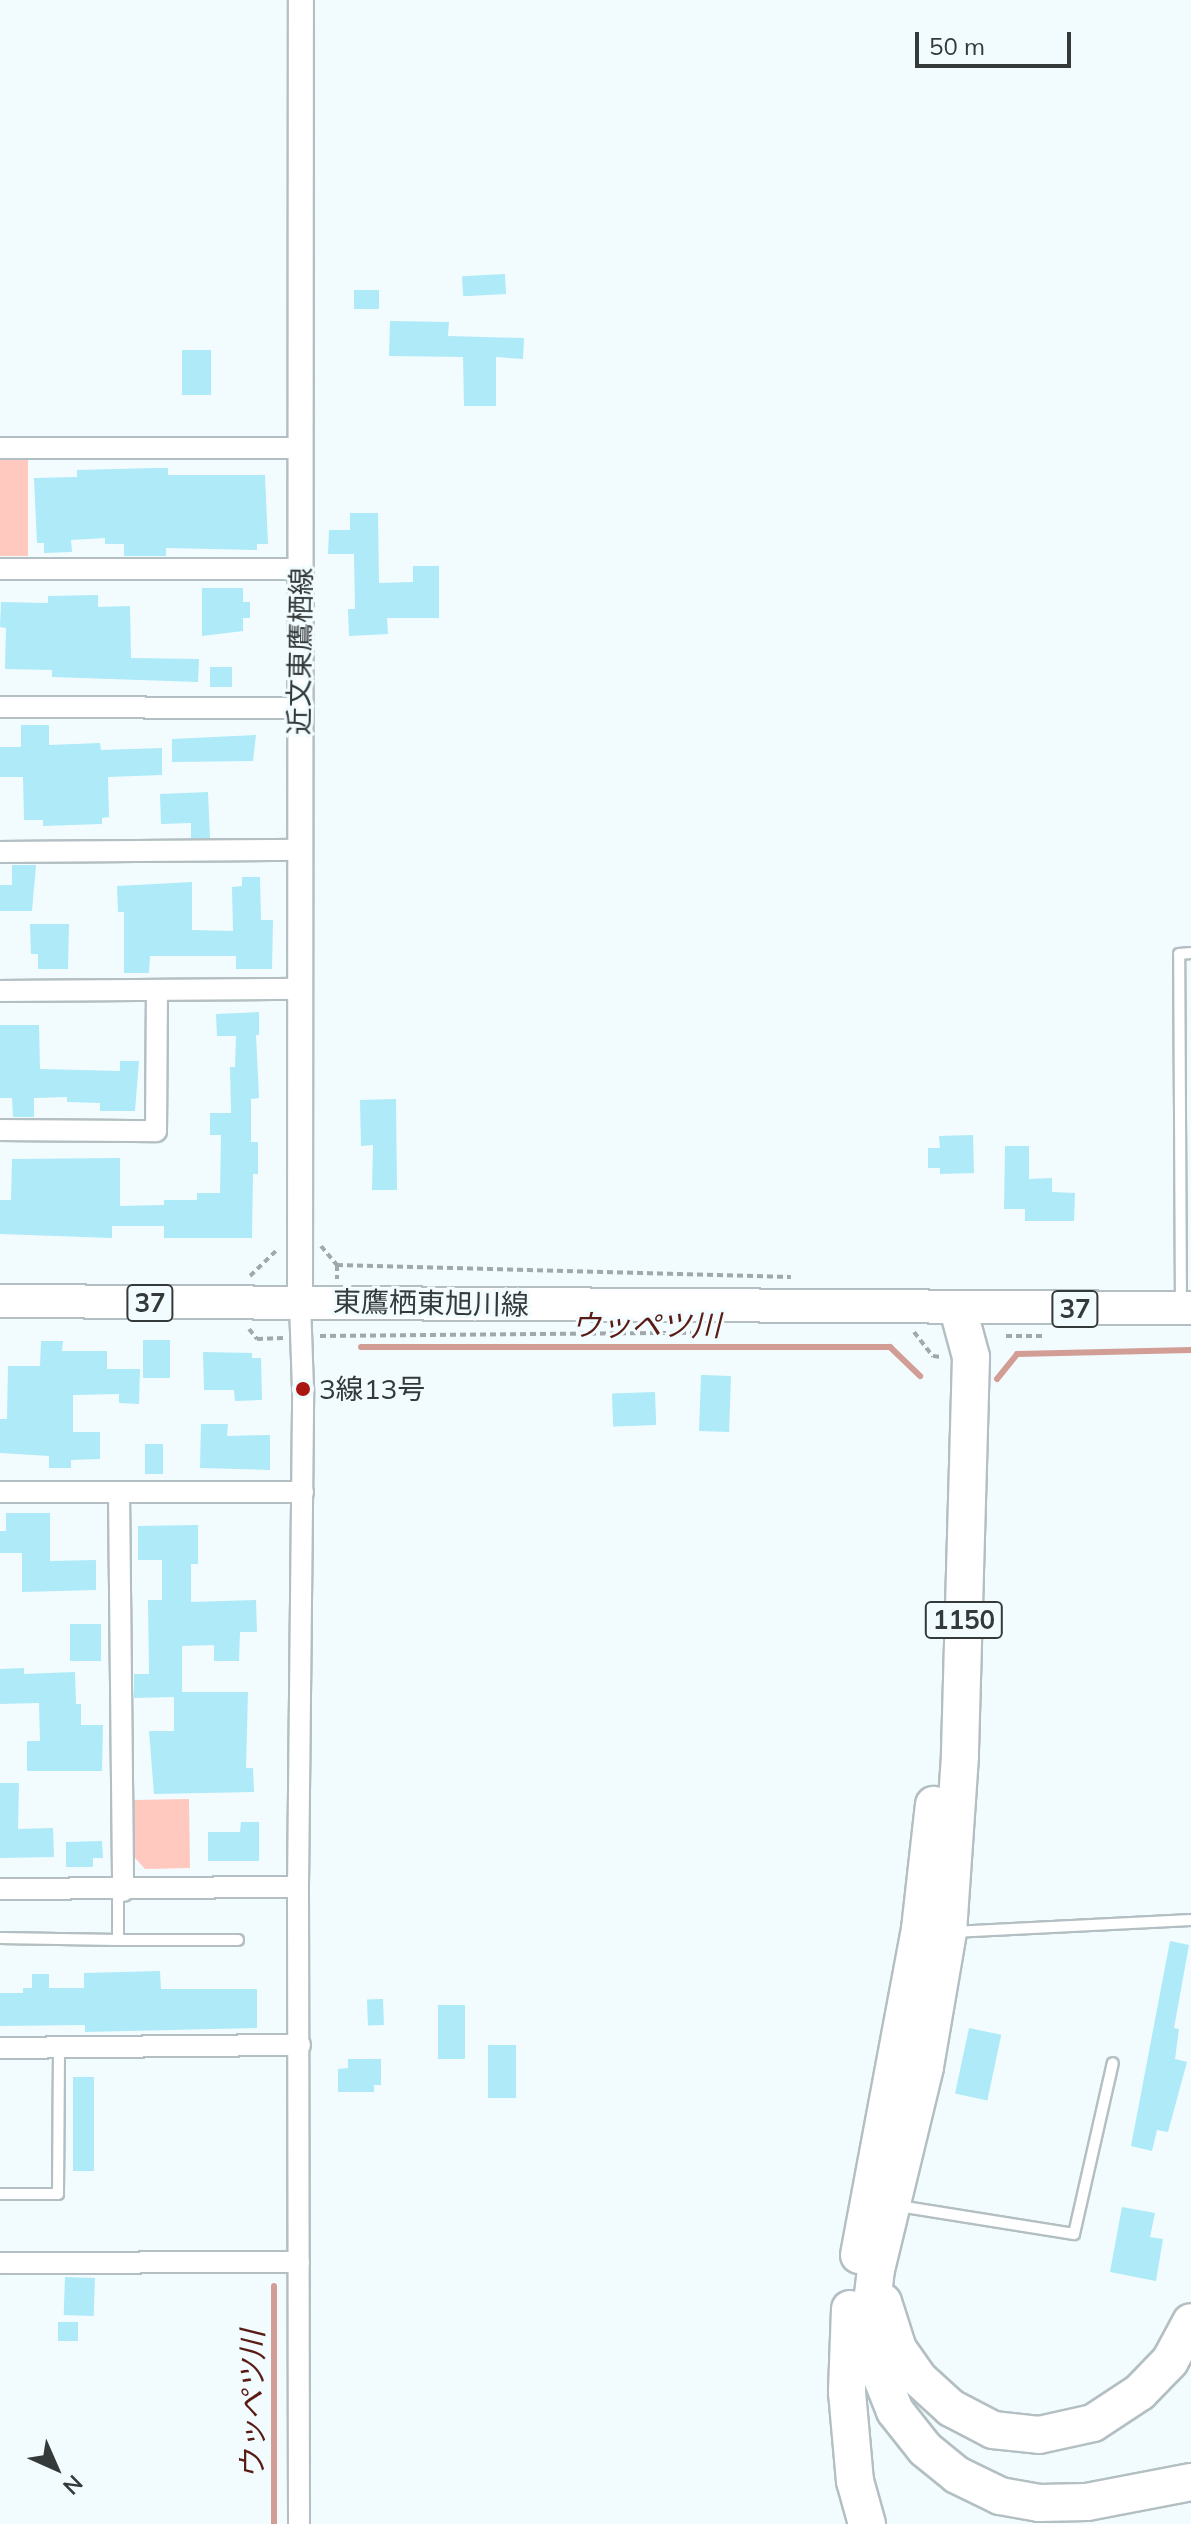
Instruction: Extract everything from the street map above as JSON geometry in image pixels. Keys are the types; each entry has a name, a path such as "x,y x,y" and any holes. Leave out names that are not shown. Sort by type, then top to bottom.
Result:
{"highway":[{"name":"1150","path":"909,2065 948,1932 960,1756 971,1357 958,1309"},
{"name":"1150","path":"909,2065 920,1929 940,1755 946,1357 958,1309"},
{"path":"909,2065 893,2206 876,2269 870,2320 873,2356 895,2411 925,2449 957,2475 1000,2496 1039,2503 1087,2502 1191,2482"},
{"path":"867,2524 855,2481 847,2392 849,2313 909,2065"},
{"path":"876,2269 887,2320 898,2349 918,2378 951,2408 993,2430 1039,2435 1093,2423 1140,2392 1170,2361 1191,2322"},
{"path":"847,2392 874,2487 893,2524"}],"main road":[{"name":"東鷹栖東旭川線","path":"0,1301 300,1301 958,1309"},
{"name":"37","path":"958,1309 1186,1308"}],"street":[{"name":"近文東鷹栖線","path":"300,1301 301,0"},
{"path":"0,448 300,448"},
{"path":"0,569 301,569"},
{"path":"0,707 299,708"},
{"path":"0,852 298,850"},
{"path":"0,991 300,989"},
{"path":"0,1130 156,1131 157,990"},
{"path":"299,2524 298,1887 303,1492 300,1301"},
{"path":"0,1492 303,1492"},
{"path":"119,1493 120,1891"},
{"path":"0,1889 120,1891 298,1887"},
{"path":"0,2048 300,2045"},
{"path":"0,2263 299,2262"}],"lane":[{"path":"1186,1308 1179,954 1191,953"},
{"path":"118,1940 120,1891"},
{"path":"948,1932 1191,1920"},
{"path":"0,1938 238,1940"},
{"path":"0,2194 58,2194 59,2048"},
{"path":"893,2206 1074,2234 1113,2063"}],"path":[{"path":"337,1265 801,1278"},
{"path":"337,1336 695,1333"}],"shaded area":[{"path":"0,458 28,458 28,556 0,556"},
{"path":"189,1799 190,1868 145,1869 135,1858 134,1800"}],"building":[{"path":"505,274 506,294 463,296 462,276"},
{"path":"354,290 379,290 379,309 354,309"},
{"path":"390,321 449,322 448,336 524,338 523,359 496,357 496,406 464,406 463,357 389,356"},
{"path":"182,350 211,350 211,395 182,395"},
{"path":"168,468 168,475 265,475 268,544 257,544 257,550 166,548 166,556 124,556 124,544 105,544 105,538 71,540 72,552 44,553 44,543 37,543 34,478 77,477 77,470"},
{"path":"350,513 378,513 379,583 413,582 413,566 439,566 439,618 387,618 388,634 349,636 348,609 355,609 354,554 328,554 329,530 350,530"},
{"path":"202,588 243,588 243,602 250,602 250,618 243,618 243,631 202,636"},
{"path":"98,595 98,607 130,606 131,658 199,659 198,682 52,677 52,670 5,669 6,628 0,627 1,602 48,603 48,596"},
{"path":"210,667 232,667 232,687 210,687"},
{"path":"21,725 49,725 49,745 100,743 101,750 162,748 162,775 108,777 109,817 102,818 102,824 43,826 43,820 24,820 23,777 0,777 0,747 21,747"},
{"path":"256,735 253,761 172,762 172,739"},
{"path":"208,792 210,838 191,838 191,823 161,824 160,794"},
{"path":"12,865 36,865 32,911 0,911 0,885 12,885"},
{"path":"242,877 260,877 261,920 273,920 272,969 236,969 236,956 150,956 149,973 124,973 124,912 118,912 117,886 192,882 192,930 233,931 232,887 242,886"},
{"path":"30,924 69,924 68,969 38,969 38,954 31,954"},
{"path":"259,1012 259,1035 256,1035 259,1098 251,1099 251,1142 258,1142 258,1174 253,1174 252,1238 164,1238 164,1226 112,1226 112,1238 0,1234 0,1200 11,1200 12,1159 120,1158 120,1206 164,1205 164,1200 197,1200 197,1193 220,1193 221,1135 210,1135 210,1113 231,1113 230,1067 235,1067 236,1036 217,1036 216,1014"},
{"path":"0,1025 39,1025 40,1069 120,1071 120,1061 139,1061 135,1111 100,1111 100,1103 67,1102 67,1097 34,1098 34,1117 13,1117 12,1098 0,1098"},
{"path":"396,1099 397,1190 372,1190 373,1145 361,1146 360,1100"},
{"path":"973,1135 974,1173 940,1174 940,1168 928,1168 928,1148 940,1148 939,1136"},
{"path":"1005,1146 1029,1146 1029,1179 1052,1178 1052,1192 1075,1193 1074,1221 1025,1221 1025,1209 1004,1209"},
{"path":"143,1340 170,1340 170,1378 143,1378"},
{"path":"41,1341 63,1341 62,1351 107,1351 107,1369 140,1369 139,1404 119,1403 119,1394 73,1395 73,1432 100,1432 100,1459 71,1460 71,1468 49,1468 49,1456 0,1453 0,1419 7,1419 8,1366 40,1366"},
{"path":"203,1352 252,1353 252,1358 261,1358 262,1400 235,1401 234,1390 204,1390"},
{"path":"701,1375 731,1376 729,1432 699,1431"},
{"path":"655,1392 656,1425 613,1426 612,1394"},
{"path":"201,1424 228,1424 227,1436 270,1435 270,1470 200,1468"},
{"path":"145,1444 163,1444 163,1474 145,1474"},
{"path":"6,1513 50,1513 50,1561 96,1560 96,1590 22,1592 22,1553 0,1553 0,1531 6,1531"},
{"path":"198,1525 198,1564 191,1564 191,1602 256,1600 257,1632 240,1632 239,1661 214,1661 214,1645 182,1646 182,1692 248,1692 246,1768 253,1768 254,1792 154,1794 149,1731 174,1731 174,1697 134,1698 134,1674 149,1674 148,1600 162,1600 162,1560 138,1560 138,1526"},
{"path":"70,1624 101,1624 101,1661 70,1661"},
{"path":"24,1668 24,1674 75,1672 76,1704 81,1704 81,1725 103,1725 102,1771 27,1771 27,1741 40,1741 39,1703 0,1704 0,1669"},
{"path":"0,1783 19,1783 18,1829 53,1828 54,1857 0,1858"},
{"path":"241,1822 259,1822 259,1861 208,1861 208,1832 240,1832"},
{"path":"102,1841 103,1858 93,1858 93,1867 66,1867 66,1842"},
{"path":"1170,1941 1189,1945 1174,2028 1179,2029 1175,2059 1187,2062 1168,2132 1157,2130 1152,2151 1131,2146"},
{"path":"160,1971 161,1989 257,1989 257,2028 85,2032 85,2025 0,2026 0,1993 23,1993 23,1988 32,1988 32,1974 49,1974 49,1988 84,1988 84,1973"},
{"path":"383,1999 384,2025 368,2026 367,2000"},
{"path":"438,2005 465,2005 465,2059 438,2059"},
{"path":"969,2028 1001,2035 987,2100 955,2094"},
{"path":"488,2045 516,2045 516,2098 488,2098"},
{"path":"348,2059 381,2059 381,2085 374,2085 374,2092 338,2092 338,2069 348,2068"},
{"path":"73,2077 94,2077 94,2171 73,2171"},
{"path":"1122,2207 1155,2213 1150,2237 1163,2239 1156,2281 1110,2272"},
{"path":"65,2277 95,2278 94,2316 64,2315"},
{"path":"58,2322 78,2322 78,2341 58,2341"}],"waterway":[{"name":"ウッペツ川","path":"361,1347 890,1347 920,1376"},
{"name":"ウッペツ川","path":"997,1379 1017,1354 1191,1350"},
{"name":"ウッペツ川","path":"274,2286 274,2524"}],"place":[{"name":"3線13号","path":"303,1389"}]}
